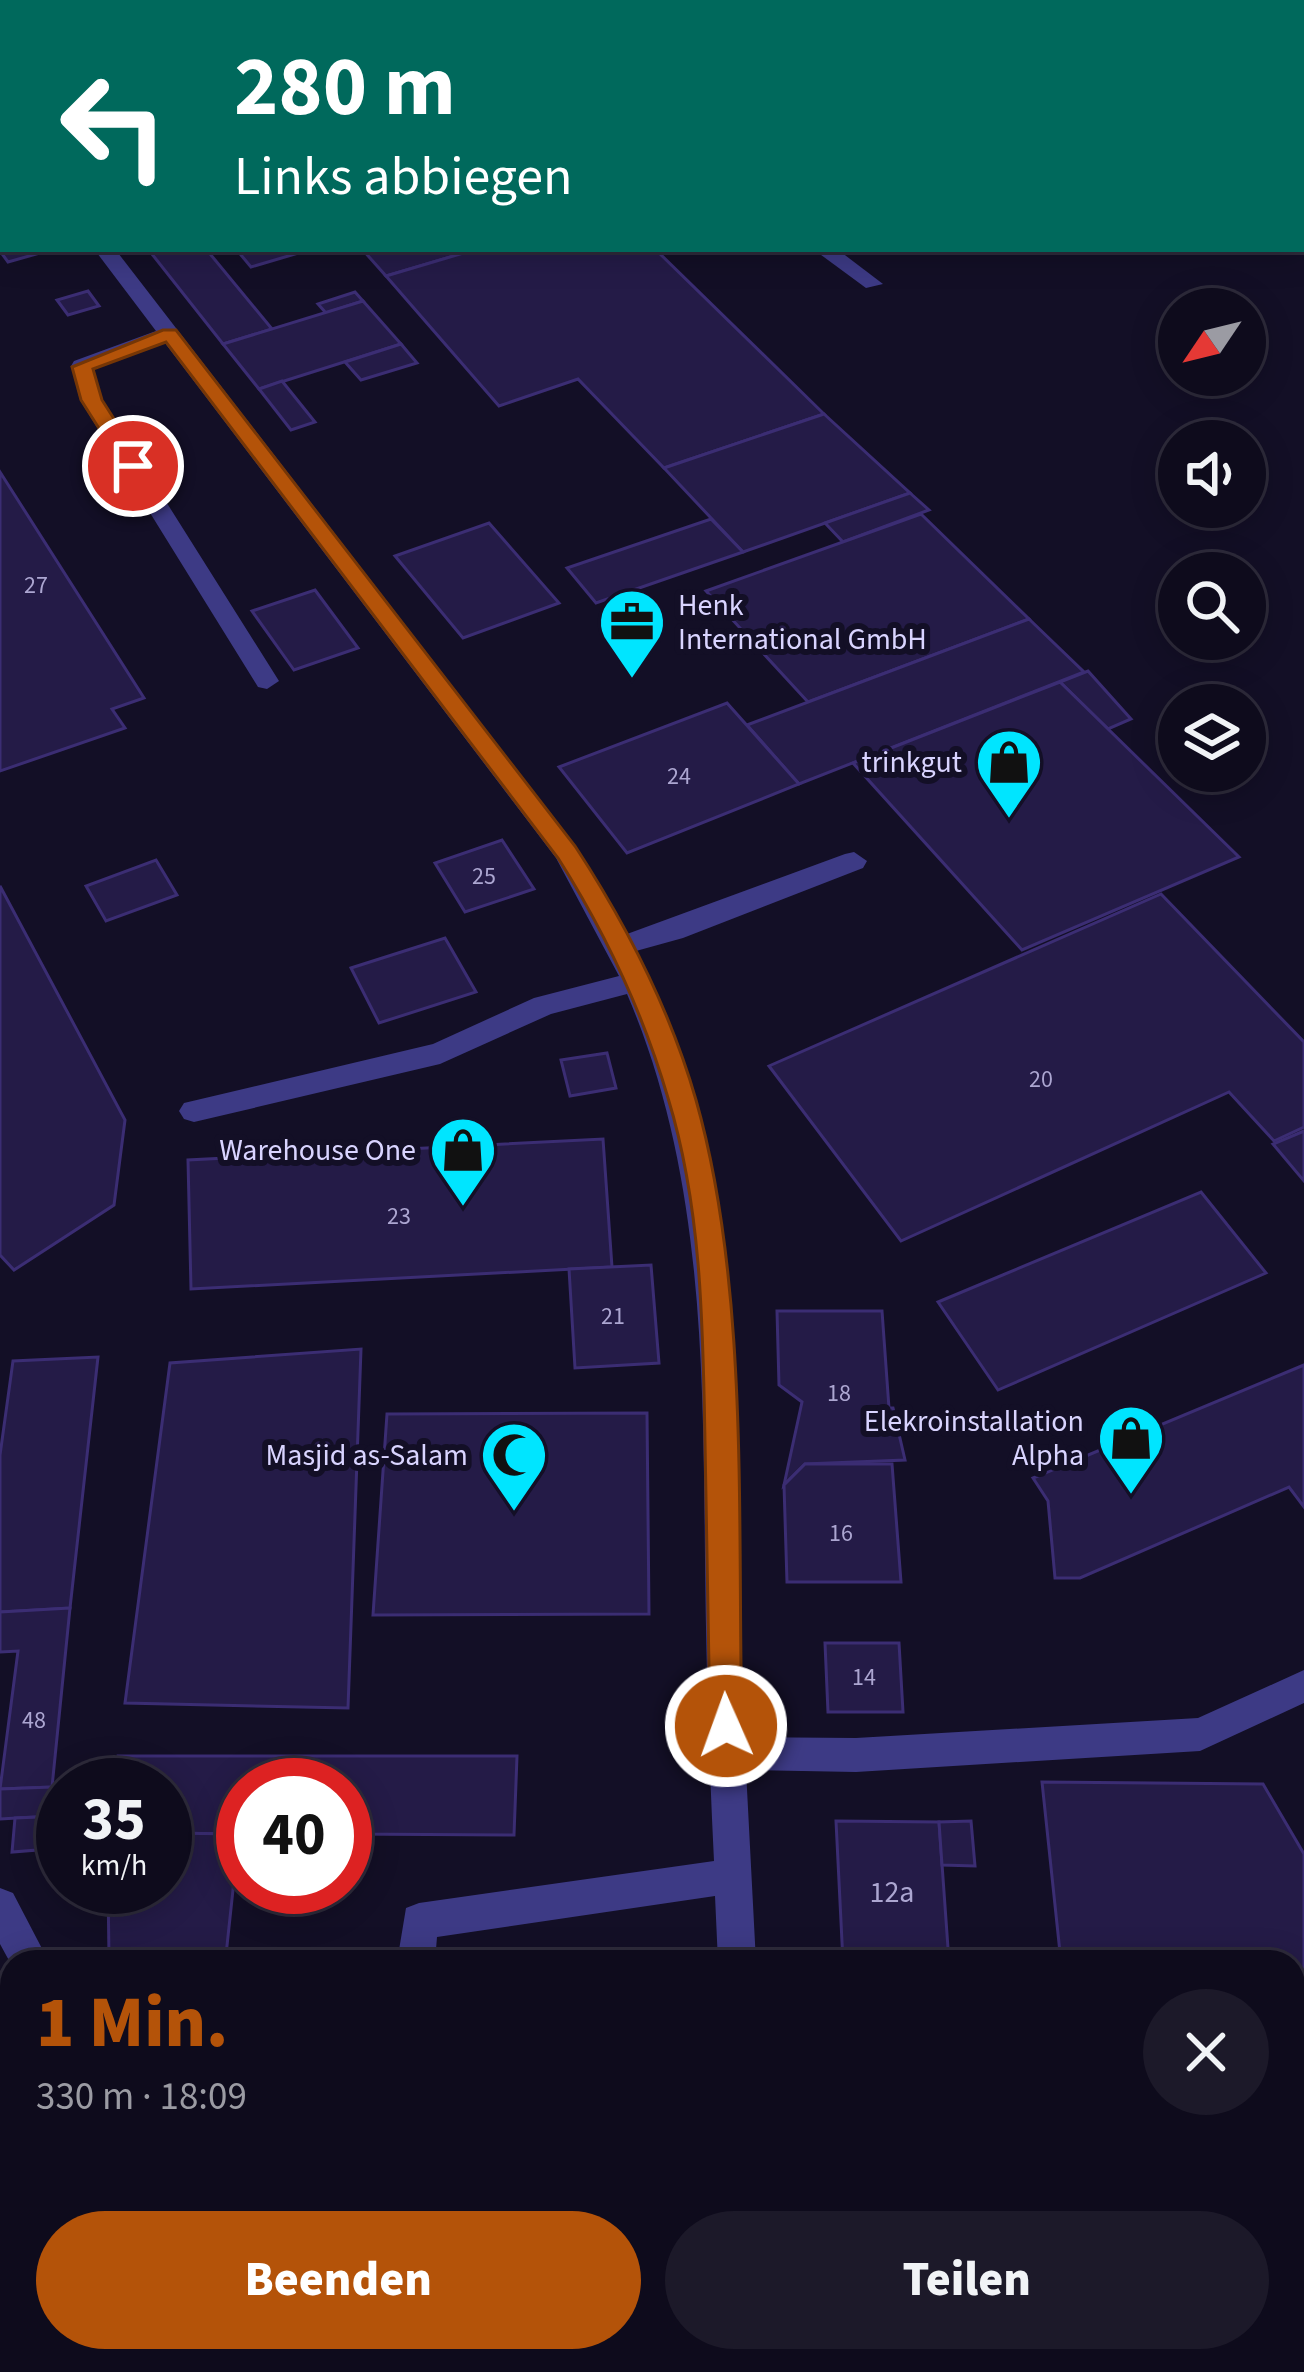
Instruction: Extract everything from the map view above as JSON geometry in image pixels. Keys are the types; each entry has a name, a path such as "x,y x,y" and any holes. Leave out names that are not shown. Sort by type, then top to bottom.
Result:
{"street":[{"path":"106,252 555,836 639,981 682,1100 705,1213 718,1323 727,1753 736,1950"},
{"path":"827,252 873,284"},
{"path":"170,334 82,367 92,400 267,681"},
{"path":"622,945 673,931 854,861"},
{"path":"194,1111 440,1053 544,1005 639,981"},
{"path":"727,1753 856,1755 1200,1734 1304,1686"},
{"path":"417,1950 419,1921 733,1876"},
{"path":"0,1906 24,1950"}],"building":[{"path":"1,252 43,252 8,262"},
{"path":"150,252 208,252 272,329 223,344"},
{"path":"238,252 302,252 251,267"},
{"path":"365,252 467,252 386,276"},
{"path":"467,252 658,252 824,414 664,468 578,379 499,406 386,276"},
{"path":"88,291 99,306 68,315 57,300"},
{"path":"355,292 363,301 326,313 318,304"},
{"path":"363,301 401,344 259,389 223,344"},
{"path":"401,344 417,363 361,380 345,362"},
{"path":"282,381 315,422 291,430 259,389"},
{"path":"824,414 910,493 743,552 664,468"},
{"path":"0,472 144,698 112,709 125,728 0,771"},
{"path":"910,493 929,510 843,542 825,523"},
{"path":"921,514 1029,619 808,702 706,591"},
{"path":"711,519 743,552 596,603 567,568"},
{"path":"489,523 559,603 463,638 395,556"},
{"path":"315,590 358,648 294,670 252,611"},
{"path":"1029,619 1084,672 799,784 747,725"},
{"path":"1088,671 1131,719 1108,729 1060,682"},
{"path":"1060,682 1158,778 1158,792 1173,792 1239,857 1022,950 853,763"},
{"path":"727,703 799,784 627,853 559,767"},
{"path":"502,840 534,889 465,912 435,863"},
{"path":"156,860 177,895 106,921 86,886"},
{"path":"0,886 125,1120 114,1205 14,1270 0,1255"},
{"path":"1161,894 1304,1042 1304,1127 1274,1141 1229,1092 901,1241 769,1066"},
{"path":"445,938 476,992 379,1023 351,968"},
{"path":"607,1053 616,1088 570,1096 561,1060"},
{"path":"1304,1131 1304,1181 1273,1144"},
{"path":"603,1139 612,1267 191,1289 188,1160"},
{"path":"1201,1192 1266,1273 998,1390 938,1302"},
{"path":"651,1265 659,1363 575,1368 569,1269"},
{"path":"777,1311 882,1311 889,1408 893,1408 905,1460 805,1464 784,1485 802,1402 779,1385"},
{"path":"361,1349 348,1708 125,1703 170,1363"},
{"path":"98,1357 70,1608 0,1612 0,1455 13,1361"},
{"path":"1304,1365 1304,1507 1289,1487 1080,1578 1055,1578 1048,1501 1033,1478"},
{"name":"Masjid as-Salam","path":"647,1413 649,1614 373,1615 387,1414"},
{"path":"805,1464 892,1464 901,1582 787,1582 784,1485"},
{"path":"70,1608 55,1758 36,1758 36,1788 0,1789 18,1651 0,1652 0,1612"},
{"path":"825,1643 899,1643 903,1712 828,1712"},
{"path":"517,1756 514,1835 372,1834 372,1758 216,1758 216,1834 192,1833 192,1758 118,1758"},
{"path":"1042,1782 1263,1784 1304,1854 1304,1950 1060,1950"},
{"path":"36,1788 36,1817 0,1819 0,1789"},
{"path":"36,1817 36,1850 12,1852 15,1818"},
{"path":"836,1821 939,1822 948,1950 842,1950"},
{"path":"971,1821 975,1866 942,1865 939,1822"},
{"path":"192,1833 216,1834 216,1914 230,1914 227,1950 109,1950 108,1914 192,1914"}],"place":[{"name":"Henk International GmbH","path":"632,681"},
{"name":"trinkgut","path":"1009,821"},
{"name":"Warehouse One","path":"463,1209"},
{"name":"Elekroinstallation Alpha","path":"1131,1497"},
{"name":"Masjid as-Salam","path":"514,1514"}],"route":[{"path":"133,466 92,400 82,367 170,334 566,852 608,916 633,969 682,1100 705,1213 718,1323 726,1726"}]}
